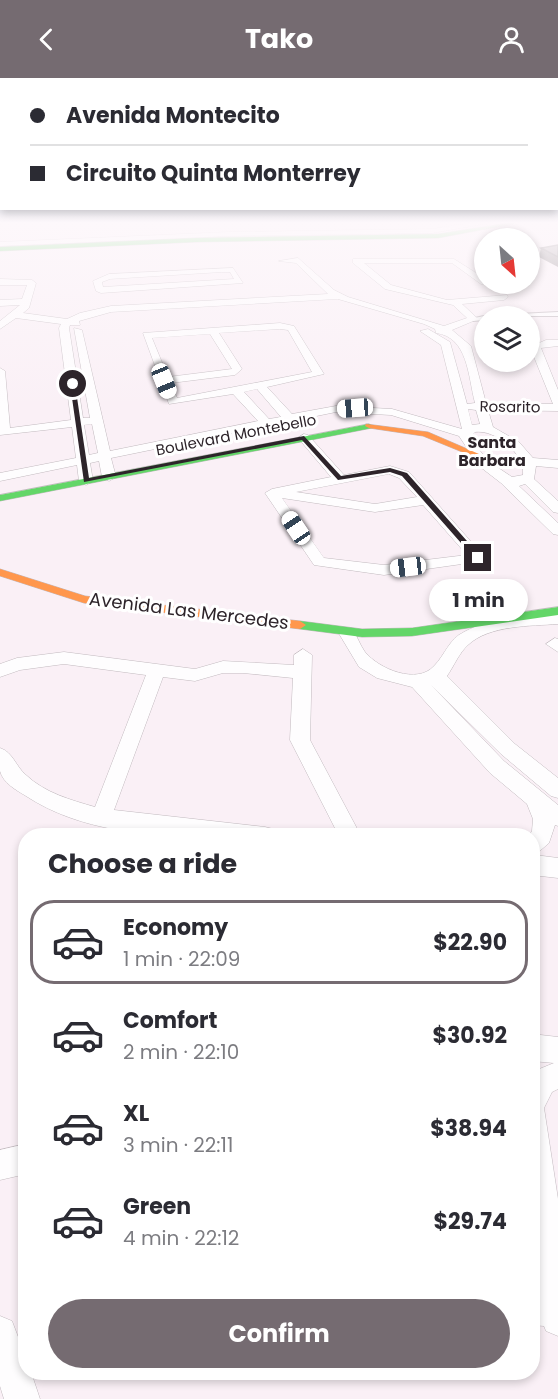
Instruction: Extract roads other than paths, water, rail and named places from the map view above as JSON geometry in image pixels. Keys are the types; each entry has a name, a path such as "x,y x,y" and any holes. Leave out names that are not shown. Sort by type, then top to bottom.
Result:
{"street":[{"path":"0,326 24,308 30,284"},
{"path":"98,284 101,290 225,284"},
{"path":"219,284 224,306"},
{"path":"325,284 342,298 444,329 460,338 466,346 487,428"},
{"path":"383,284 447,303 504,297 500,294"},
{"path":"417,284 428,297"},
{"path":"308,286 327,300 430,333 446,344 462,406 466,433 475,454 493,472 506,480 558,531"},
{"path":"12,315 81,324 111,315 342,298"},
{"path":"0,303 25,302"},
{"path":"430,333 473,319 456,303"},
{"path":"86,481 64,327 68,322 83,315 111,309 224,306"},
{"path":"81,324 77,334 109,477"},
{"path":"280,326 291,328 319,375 173,402 146,335 213,331 280,326"},
{"path":"164,381 235,372 237,369 213,331"},
{"path":"558,343 550,342 535,347 558,406"},
{"path":"0,370 2,431 97,421"},
{"path":"260,386 291,419"},
{"path":"237,390 266,423"},
{"name":"Rosarito","path":"462,406 558,406"},
{"name":"Boulevard Montebello","path":"0,477 336,409 373,409 404,414 466,433"},
{"name":"Boulevard Montebello","path":"0,498 359,428 389,426 429,434 475,454"},
{"path":"466,433 487,428 511,442 529,471 558,509"},
{"path":"304,438 340,479"},
{"path":"506,480 518,482 529,471 558,464"},
{"path":"390,470 404,475 478,558 384,570 319,562 272,493 390,470"},
{"path":"529,471 558,477"},
{"path":"272,493 375,508 427,500"},
{"name":"Avenida Las Mercedes","path":"0,572 84,600 346,632 397,635 441,631 519,615 558,611"},
{"path":"346,632 360,657 370,666 383,674 416,680 436,676 459,643 476,633 558,619"},
{"path":"441,631 459,643"},
{"path":"0,671 17,664 64,658 195,675 224,667 303,664 300,740 346,828"},
{"path":"101,818 157,670"},
{"path":"436,676 508,749 555,788 535,800"},
{"path":"416,680 465,735 535,800 558,818"},
{"path":"0,756 18,781 56,805 101,818 192,828"},
{"path":"535,800 545,821 545,832 540,838"},
{"path":"540,866 558,868"},
{"path":"540,1048 558,1050"},
{"path":"540,1132 549,1313"},
{"path":"0,1165 18,1161"},
{"path":"0,1333 22,1399"}],"lane":[{"path":"540,315 558,314"}],"district":[{"name":"Santa Barbara","path":"492,451"}]}
